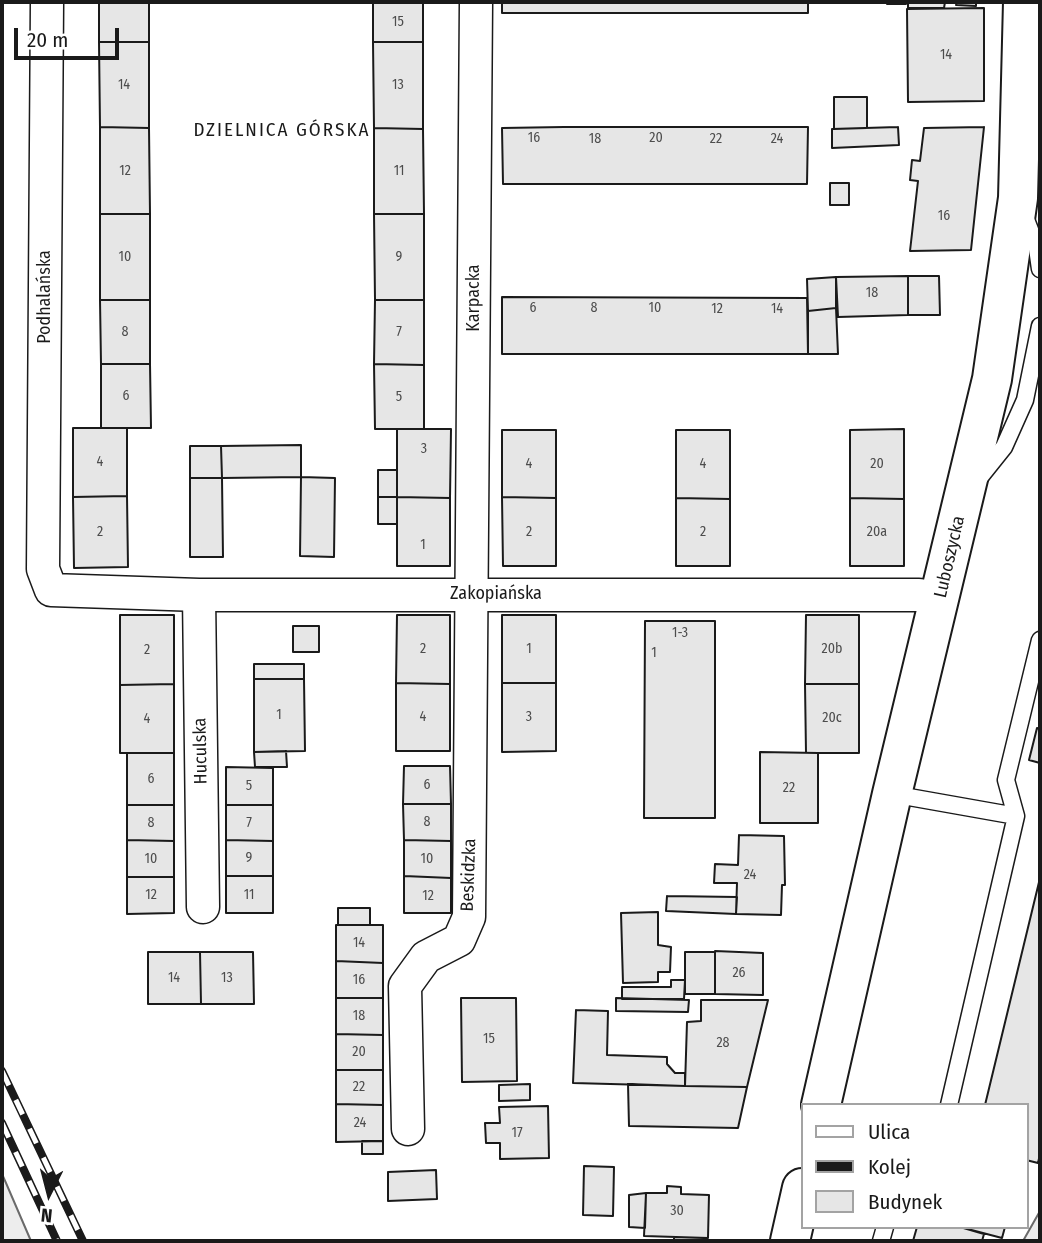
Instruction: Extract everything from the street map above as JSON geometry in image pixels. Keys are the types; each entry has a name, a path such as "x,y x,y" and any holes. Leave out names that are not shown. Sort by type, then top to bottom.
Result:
{"street":[{"name":"Podhalańska","path":"47,2 43,569 51,590"},
{"name":"Karpacka","path":"473,594 476,2"},
{"name":"Luboszycka","path":"821,1103 892,794 992,379 1018,198 1023,2"},
{"name":"Zakopiańska","path":"51,590 200,595 919,595 940,599"},
{"name":"Beskidzka","path":"408,1129 405,986 426,957 459,940 469,916 473,594"},
{"name":"Huculska","path":"200,595 203,906"},
{"path":"790,1241 800,1197"}],"lane":[{"path":"1018,198 1037,248 1040,268"},
{"path":"965,495 1004,447 1025,400 1040,326"},
{"path":"949,1103 1016,816 1006,780 1040,640"},
{"path":"892,794 1016,816"}],"shaded area":[{"path":"2,1174 6,1183 31,1241 2,1241"},
{"path":"1040,1211 1040,1241 1023,1241"}],"building":[{"path":"99,2 149,2 149,42 99,42"},
{"path":"373,2 423,2 423,42 373,42"},
{"path":"502,2 808,2 808,13 502,13"},
{"path":"906,2 906,4 887,4"},
{"path":"908,2 945,2 944,8 908,8"},
{"path":"957,2 976,2 976,6 956,5"},
{"path":"984,8 984,101 908,102 907,9"},
{"path":"99,42 149,42 149,128 100,127"},
{"path":"373,42 423,42 423,129 374,128"},
{"path":"834,97 867,97 867,128 834,129"},
{"path":"100,127 149,128 150,214 100,214"},
{"path":"808,127 807,184 503,184 502,128"},
{"path":"898,127 899,145 832,148 832,129"},
{"path":"984,127 971,250 910,251 918,181 910,180 912,160 920,161 924,128"},
{"path":"374,128 423,129 424,214 374,214"},
{"path":"830,183 849,183 849,205 830,205"},
{"path":"100,214 150,214 150,300 100,300"},
{"path":"374,214 424,214 424,300 375,300"},
{"path":"908,276 908,315 838,317 836,277"},
{"path":"908,276 939,276 940,315 908,315"},
{"path":"836,277 836,308 808,311 807,279"},
{"path":"502,297 807,298 808,354 502,354"},
{"path":"100,300 150,300 150,364 101,364"},
{"path":"375,300 424,300 424,365 374,364"},
{"path":"836,308 838,354 808,354 808,311"},
{"path":"101,364 150,364 151,428 101,428"},
{"path":"374,364 424,365 424,429 375,429"},
{"path":"73,428 127,428 127,496 73,497"},
{"path":"397,429 451,429 450,498 397,497"},
{"path":"904,429 904,499 850,498 850,430"},
{"path":"502,430 556,430 556,498 502,497"},
{"path":"676,430 730,430 730,499 676,498"},
{"path":"301,445 301,477 222,478 221,446"},
{"path":"190,446 221,446 222,478 190,478"},
{"path":"378,470 397,470 397,497 378,497"},
{"path":"301,477 335,478 334,557 300,556"},
{"path":"190,478 222,478 223,557 190,557"},
{"path":"127,496 128,567 74,568 73,497"},
{"path":"378,497 397,497 397,524 378,524"},
{"path":"397,497 450,498 450,566 397,566"},
{"path":"502,497 556,498 556,566 503,566"},
{"path":"676,498 730,499 730,566 676,566"},
{"path":"850,498 904,499 904,566 850,566"},
{"path":"120,615 174,615 174,684 120,685"},
{"path":"397,615 450,615 450,684 396,683"},
{"path":"502,615 556,615 556,683 502,683"},
{"path":"806,615 859,615 859,684 805,684"},
{"path":"645,621 715,621 715,818 644,818"},
{"path":"293,626 319,626 319,652 293,652"},
{"path":"254,664 304,664 304,679 254,679"},
{"path":"254,679 304,679 305,751 254,752"},
{"path":"396,683 450,684 450,751 396,751"},
{"path":"502,683 556,683 556,751 502,752"},
{"path":"174,684 174,753 120,753 120,685"},
{"path":"805,684 859,684 859,753 806,753"},
{"path":"1037,728 1040,729 1040,763 1029,760"},
{"path":"286,751 287,767 255,767 254,752"},
{"path":"760,752 818,753 818,823 760,823"},
{"path":"127,753 174,753 174,805 127,805"},
{"path":"404,766 450,766 451,804 403,804"},
{"path":"226,767 273,768 273,805 226,805"},
{"path":"403,804 451,804 451,841 404,840"},
{"path":"127,805 174,805 174,841 127,840"},
{"path":"226,805 273,805 273,841 226,840"},
{"path":"739,835 784,836 785,885 782,885 781,915 736,914 737,883 714,883 715,864 738,865"},
{"path":"127,840 174,841 174,877 127,877"},
{"path":"226,840 273,841 273,876 226,876"},
{"path":"404,840 451,841 451,878 404,876"},
{"path":"226,876 273,876 273,913 226,913"},
{"path":"404,876 451,878 451,913 404,913"},
{"path":"127,877 174,877 174,913 127,914"},
{"path":"1040,878 1038,1163 1028,1160 1028,1103 985,1103"},
{"path":"667,896 737,897 736,914 666,911"},
{"path":"338,908 370,908 370,925 338,925"},
{"path":"658,912 658,945 671,947 670,972 658,972 658,982 623,983 621,913"},
{"path":"336,925 383,925 383,963 336,961"},
{"path":"715,951 763,953 763,995 715,994"},
{"path":"148,952 200,952 201,1004 148,1004"},
{"path":"200,952 253,952 254,1004 201,1004"},
{"path":"685,952 715,952 715,994 685,994"},
{"path":"336,961 383,963 383,998 336,998"},
{"path":"671,980 685,980 684,999 622,999 622,987 671,987"},
{"path":"336,998 383,998 383,1035 336,1034"},
{"path":"461,998 516,998 517,1081 462,1082"},
{"path":"616,998 689,1000 688,1012 616,1011"},
{"path":"701,1000 768,1000 747,1087 685,1086 687,1022 701,1021"},
{"path":"576,1010 608,1011 607,1055 667,1057 667,1064 675,1073 685,1073 685,1086 573,1083"},
{"path":"336,1034 383,1035 383,1070 336,1070"},
{"path":"336,1070 383,1070 383,1105 336,1104"},
{"path":"530,1084 530,1100 499,1101 499,1085"},
{"path":"628,1084 747,1087 738,1128 629,1126"},
{"path":"336,1104 383,1105 383,1141 336,1142"},
{"path":"548,1106 549,1158 500,1159 500,1143 486,1143 485,1123 500,1123 499,1107"},
{"path":"362,1141 383,1141 383,1154 362,1154"},
{"path":"584,1166 614,1167 613,1216 583,1215"},
{"path":"436,1170 437,1199 388,1201 388,1172"},
{"path":"667,1186 681,1187 681,1194 709,1195 708,1238 644,1236 646,1193 667,1193"},
{"path":"646,1193 645,1228 629,1227 629,1195"},
{"path":"916,1229 967,1229 984,1234 982,1241 913,1241"},
{"path":"968,1229 1004,1229 1002,1238"},
{"path":"674,1237 704,1238 704,1241 674,1241"}],"railway":[{"path":"2,1071 83,1241"},
{"path":"2,1123 57,1241"}],"district":[{"name":"DZIELNICA GÓRSKA","path":"282,131"}]}
